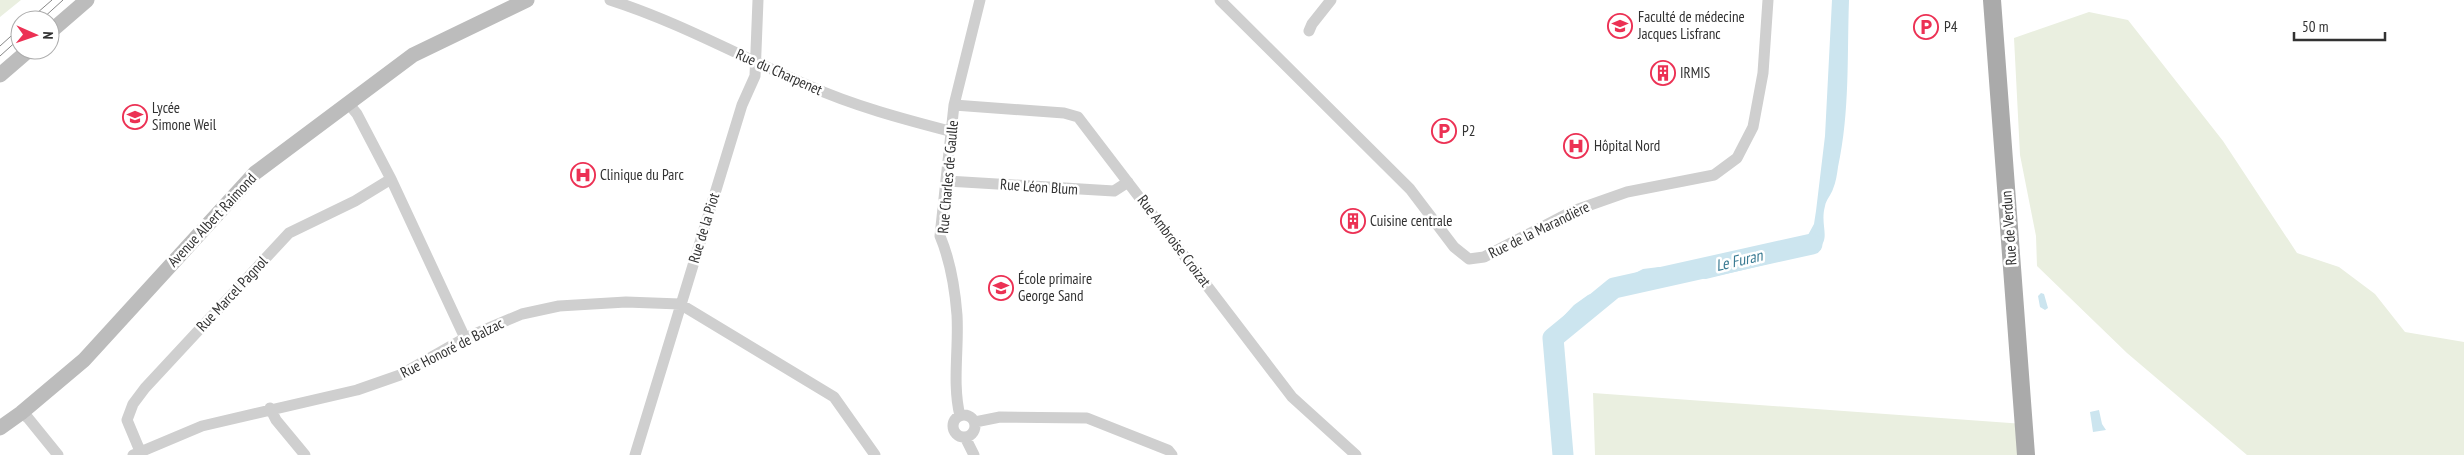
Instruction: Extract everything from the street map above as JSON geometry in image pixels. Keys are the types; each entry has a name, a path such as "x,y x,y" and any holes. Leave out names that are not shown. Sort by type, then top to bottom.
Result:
{"main road":[{"name":"Rue de Verdun","path":"1992,0 2026,455"}],"street":[{"path":"60,23 87,0"},
{"name":"Avenue Albert Raimond","path":"0,428 21,413 84,360 255,172 413,54 527,0"},
{"name":"Rue du Charpenet","path":"610,0 654,14 809,86 884,114 953,132"},
{"name":"Rue de la Piot","path":"635,455 742,105 755,76 758,0"},
{"name":"Rue Charles de Gaulle","path":"960,416 956,401 957,315 947,252 940,236 953,132 954,105 980,0"},
{"name":"Rue de la Marandière","path":"1220,0 1410,189 1454,247 1469,259 1484,257 1573,211 1627,192 1714,175 1738,158 1753,127 1762,82 1768,0"},
{"path":"1309,32 1312,24 1331,0"},
{"path":"0,75 17,60"},
{"path":"348,103 357,114 391,179 465,338"},
{"name":"Rue Ambroise Croizat","path":"954,105 1064,113 1078,117 1292,397 1356,455"},
{"name":"Rue Marcel Pagnol","path":"137,453 127,420 133,404 145,388 289,232 355,201 391,179"},
{"name":"Rue Léon Blum","path":"947,181 1114,192 1128,182"},
{"name":"Rue Honoré de Balzac","path":"137,453 202,426 270,408 366,387 400,375 465,338 522,314 559,306 626,302 680,304 834,397 875,455"},
{"path":"270,408 276,420 305,455"},
{"path":"21,413 58,455"},
{"path":"960,416 970,416 975,422 974,432 965,437 958,436 954,431 954,420 960,416"},
{"path":"975,422 1000,417 1087,418 1168,450 1172,455"},
{"path":"965,437 974,455"}],"shaded area":[{"path":"0,0 21,0 0,17"},
{"path":"2089,12 2128,20 2223,141 2297,253 2339,267 2375,294 2405,332 2464,342 2464,455 2247,455 2127,353 2037,266 2036,236 2020,155 2014,38"},
{"path":"1593,393 2024,424 2026,455 1595,455"}],"water":[{"path":"1832,0 1849,0 1847,84 1842,146 1835,184 1825,206 1823,243 1813,253 1706,279 1658,276 1627,285 1613,295 1591,301 1572,322 1563,341 1555,377 1556,392 1567,428 1569,455 1559,455 1556,448 1556,419 1547,375 1553,332 1559,321 1574,305 1588,295 1643,269 1659,267 1680,270 1757,260 1803,241 1808,235 1814,224 1825,136"},
{"path":"2041,293 2044,294 2048,308 2045,310 2040,307 2038,296"},
{"path":"2099,410 2102,424 2106,430 2093,432 2090,412"}],"waterway":[{"name":"Le Furan","path":"1563,455 1553,338 1614,288 1812,244"}],"tram line":[{"path":"40,10 52,0"},
{"path":"52,10 63,0"},
{"path":"0,46 10,37"},
{"path":"0,56 10,47"}],"place":[{"name":"Faculté de médecine Jacques Lisfranc","path":"1620,26"},
{"name":"P4","path":"1926,27"},
{"name":"IRMIS","path":"1663,73"},
{"name":"Lycée Simone Weil","path":"135,117"},
{"name":"P2","path":"1444,131"},
{"name":"Hôpital Nord","path":"1576,146"},
{"name":"Clinique du Parc","path":"583,175"},
{"name":"Cuisine centrale","path":"1353,221"},
{"name":"École primaire George Sand","path":"1001,288"}]}
